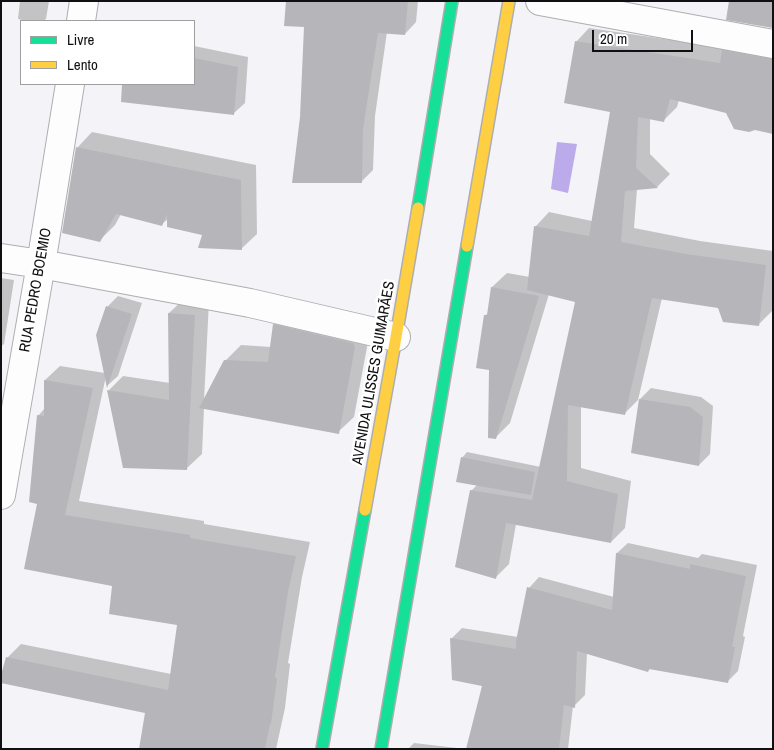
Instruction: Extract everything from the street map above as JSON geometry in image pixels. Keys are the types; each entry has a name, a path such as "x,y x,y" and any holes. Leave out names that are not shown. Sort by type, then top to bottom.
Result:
{"main road":[{"name":"AVENIDA ULISSES GUIMARÃES","path":"322,749 396,337 452,1"},
{"path":"381,749 509,1"}],"street":[{"path":"81,20 84,1"},
{"path":"540,1 773,44"},
{"name":"RUA PEDRO BOEMIO","path":"1,495 70,85"},
{"path":"1,258 250,303 396,337"}],"shaded area":[{"path":"557,142 577,144 568,193 551,189"}],"building":[{"path":"286,1 408,1 405,35 378,33 363,129 362,183 292,183 300,117 304,27 284,26"},
{"path":"729,1 773,1 773,28 726,20"},
{"path":"575,41 720,63 722,50 773,59 773,134 755,130 749,132 734,129 726,113 670,99 664,122 638,117 636,168 658,188 625,191 621,242 686,254 766,265 759,326 723,322 718,308 652,298 625,415 568,405 567,481 618,494 611,543 506,523 496,579 455,567 470,490 532,500 575,302 527,290 534,226 589,236 610,112 564,103"},
{"path":"195,58 238,67 234,115 121,102 122,85 195,85"},
{"path":"76,147 241,180 242,250 198,248 202,235 167,227 167,214 162,226 116,214 100,242 62,233"},
{"path":"491,287 539,296 496,439 488,438 489,370 476,368 484,315 487,315"},
{"path":"106,306 132,314 107,388 96,335"},
{"path":"168,313 195,315 187,470 123,468 107,390 169,400"},
{"path":"273,324 353,343 355,347 339,434 199,408 224,360 268,362"},
{"path":"44,380 93,388 65,515 190,535 190,538 296,556 288,592 275,677 277,679 271,724 265,749 139,749 145,713 1,683 1,675 6,657 168,690 177,625 109,614 112,586 24,569 37,504 29,502 37,415 44,416"},
{"path":"639,399 690,407 703,417 699,466 631,453"},
{"path":"461,457 535,472 531,495 456,482"},
{"path":"616,553 690,569 690,564 746,576 732,647 735,647 728,683 649,669 648,672 577,651 575,708 564,705 559,749 466,749 482,686 452,680 450,638 516,649 527,587 612,610"}],"traffic: fast":[{"path":"418,208 452,1"},
{"path":"381,749 467,246"},
{"path":"322,749 365,510"}],"traffic: slow":[{"path":"467,246 509,1"},
{"path":"365,510 418,208"}]}
